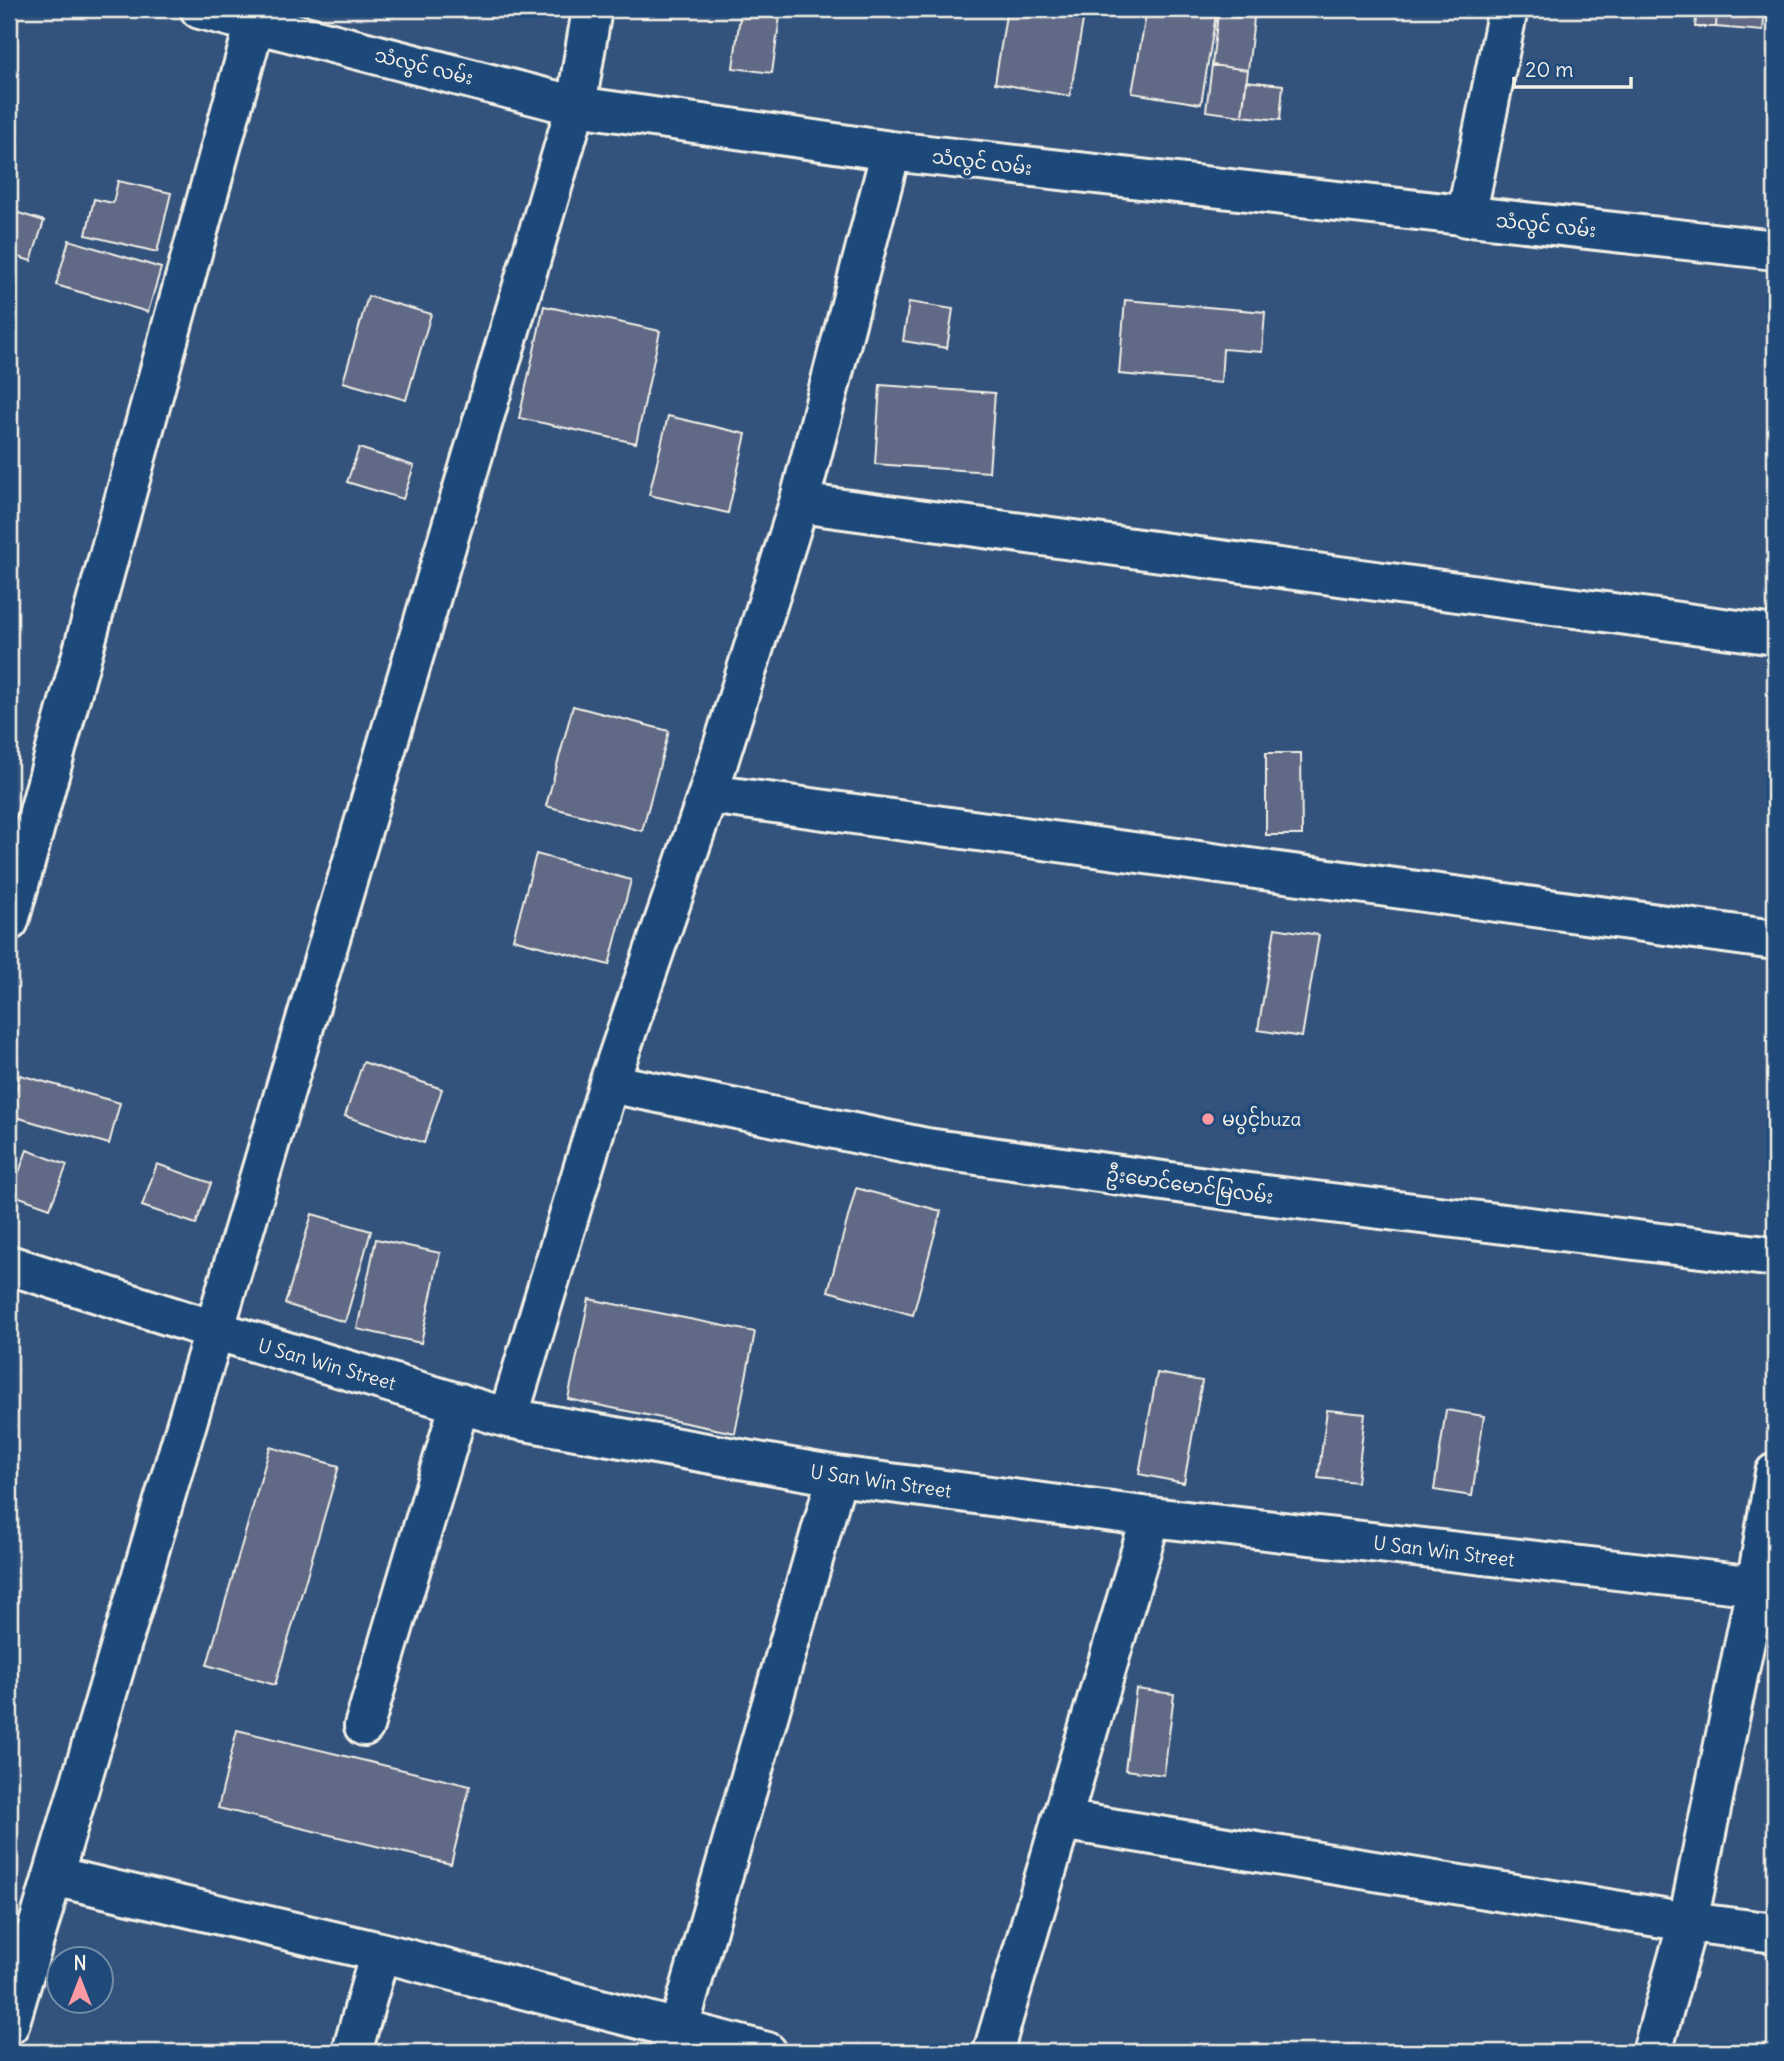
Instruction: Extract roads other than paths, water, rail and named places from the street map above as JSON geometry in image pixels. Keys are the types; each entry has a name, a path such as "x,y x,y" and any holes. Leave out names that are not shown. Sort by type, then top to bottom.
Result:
{"street":[{"name":"သံလွင် လမ်း","path":"201,9 576,106 891,151 1775,250"},
{"path":"9,2025 576,106 592,9"},
{"path":"1466,217 1508,9"},
{"path":"9,921 255,23"},
{"path":"508,1418 609,1083 708,794 799,503 891,151"},
{"path":"799,503 1775,635"},
{"path":"708,794 1775,940"},
{"name":"ဦးမောင်မောင်မြလမ်း","path":"609,1083 927,1148 1249,1193 1775,1257"},
{"name":"U San Win Street","path":"9,1265 508,1418 837,1476 1151,1517 1766,1588"},
{"path":"364,1726 460,1403"},
{"path":"1652,2052 1688,1922 1766,1588 1775,1473"},
{"path":"675,2041 837,1476"},
{"path":"993,2052 1151,1517"},
{"path":"1061,1820 1688,1922 1775,1933"},
{"path":"53,1875 380,1952 675,2041 767,2052"},
{"path":"352,2052 380,1952"}],"place":[{"name":"မပွင့်buza","path":"1208,1119"}]}
